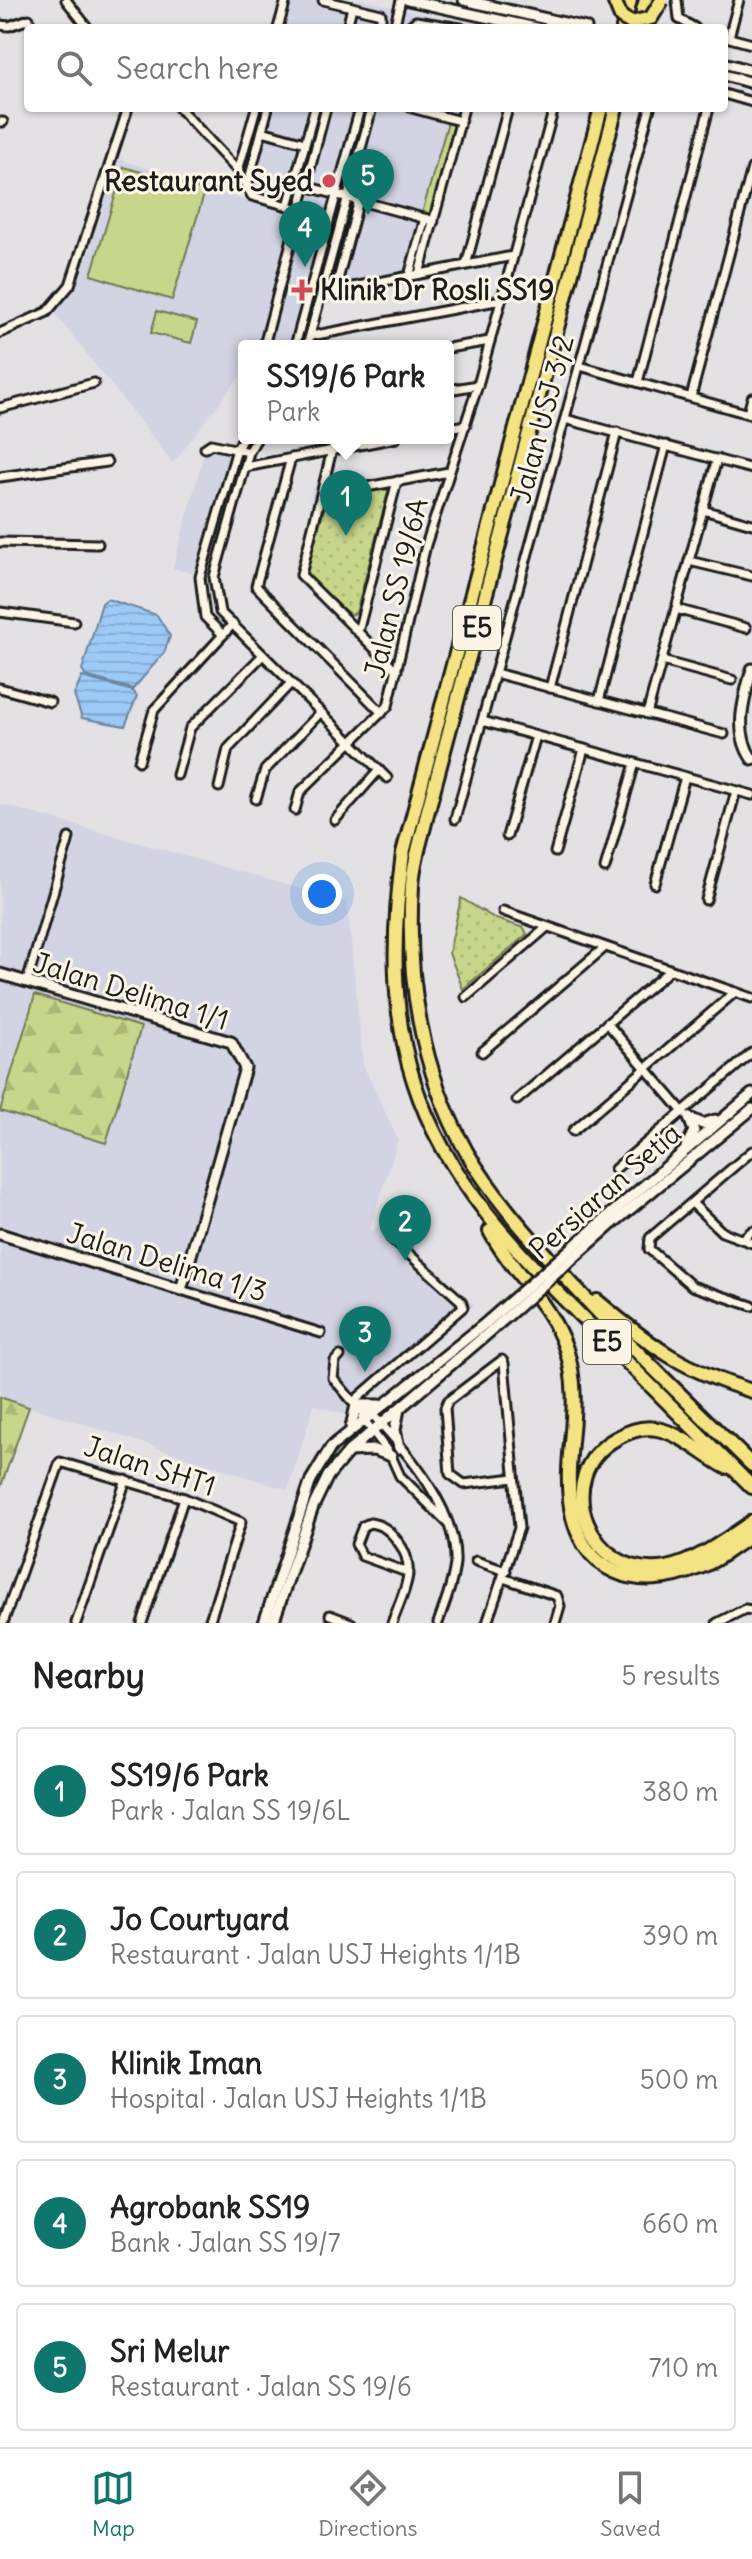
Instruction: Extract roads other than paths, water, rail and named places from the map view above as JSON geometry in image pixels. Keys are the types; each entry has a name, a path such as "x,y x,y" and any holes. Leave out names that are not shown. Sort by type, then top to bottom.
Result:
{"highway":[{"path":"614,0 621,17 631,23 651,18 662,0"},
{"path":"624,24 630,0"},
{"path":"639,24 646,0"},
{"name":"E5","path":"600,112 403,853 396,908 400,1008 413,1080 435,1137 478,1206 558,1293 752,1487"},
{"name":"E5","path":"615,112 427,814 412,883 410,958 420,1030 436,1085 465,1149 497,1200 563,1275 752,1465"},
{"path":"478,1206 493,1237 552,1317 565,1348 573,1381 575,1414 570,1499 578,1536 594,1558 627,1578 655,1579 705,1566 744,1536 752,1522"},
{"path":"563,1275 650,1346 684,1367 752,1391"},
{"path":"739,1474 678,1436 655,1428 632,1429 606,1443 592,1459 582,1481 580,1507 590,1534 608,1555 629,1566 648,1569 686,1562 744,1536"}],"main road":[{"path":"408,0 518,24"},
{"path":"464,0 569,24"},
{"path":"728,64 752,71"},
{"path":"728,76 752,83"},
{"path":"752,669 741,728 745,749 752,759"},
{"name":"Jalan Delima 1/1","path":"0,974 231,1042 245,1068 181,1290"},
{"name":"Persiaran Setia","path":"490,1326 684,1150 752,1094"},
{"name":"Persiaran Setia","path":"609,1221 752,1109"},
{"path":"686,1115 703,1124 728,1114"},
{"path":"684,1150 694,1131 686,1115"},
{"name":"Jalan Delima 1/3","path":"0,1234 181,1290"},
{"path":"264,1623 311,1480 331,1447 348,1432 361,1410 386,1403 490,1326"},
{"path":"273,1623 313,1507 328,1476 349,1451 490,1326"},
{"path":"348,1432 361,1410 386,1403"},
{"path":"399,1409 395,1430 399,1448"},
{"path":"349,1451 374,1450 391,1456"}],"street":[{"path":"279,24 286,0"},
{"path":"323,0 381,14 381,24"},
{"path":"395,24 401,0"},
{"path":"677,0 679,19 688,24"},
{"path":"728,31 739,0"},
{"path":"70,2 85,24"},
{"path":"348,24 352,7"},
{"path":"0,25 9,26 29,19"},
{"path":"412,24 416,21 435,24"},
{"path":"728,38 752,44"},
{"path":"728,95 752,102"},
{"path":"0,333 47,312 70,285 127,112"},
{"path":"183,112 238,171 252,196 299,209"},
{"path":"238,171 255,112"},
{"path":"247,187 267,112"},
{"path":"288,206 313,112"},
{"path":"266,340 325,112"},
{"path":"297,340 359,112"},
{"path":"309,340 371,112"},
{"path":"427,112 460,121"},
{"path":"449,118 450,112"},
{"path":"409,276 463,112"},
{"path":"466,265 507,112"},
{"name":"Jalan SS 19/6A","path":"295,810 300,792 388,706 426,545 478,385 553,112"},
{"name":"Jalan USJ 3/2","path":"455,819 649,112"},
{"path":"638,382 708,112"},
{"path":"262,131 305,143"},
{"path":"691,397 752,168"},
{"path":"305,186 429,219"},
{"path":"335,291 359,200"},
{"path":"419,274 429,219"},
{"path":"322,293 513,256"},
{"path":"311,336 501,300"},
{"path":"454,347 490,341"},
{"path":"580,366 750,414 752,398"},
{"path":"0,408 94,383"},
{"path":"454,389 478,385"},
{"path":"565,419 752,469"},
{"path":"454,427 466,425"},
{"path":"550,688 617,432"},
{"path":"205,448 211,444 249,452"},
{"path":"223,635 205,617 200,577 240,444"},
{"path":"254,444 214,577 220,612 387,778"},
{"path":"245,467 364,444"},
{"path":"599,701 666,445"},
{"path":"332,450 301,575 397,671"},
{"path":"291,458 256,586 382,713"},
{"path":"647,714 717,459"},
{"path":"0,477 107,462"},
{"path":"322,495 449,472"},
{"path":"358,632 397,481"},
{"path":"703,510 752,524"},
{"path":"0,542 98,544"},
{"path":"689,561 752,576"},
{"path":"676,609 746,628"},
{"path":"0,612 74,622"},
{"path":"139,761 154,710 233,624"},
{"path":"177,775 190,728 263,655"},
{"path":"662,661 732,680"},
{"path":"495,673 724,734"},
{"path":"219,787 228,749 291,683"},
{"path":"0,688 50,702"},
{"path":"256,799 265,770 321,712"},
{"path":"482,721 752,795"},
{"path":"507,836 536,736"},
{"path":"555,852 584,749"},
{"path":"605,868 635,763"},
{"path":"335,820 379,770"},
{"path":"655,884 685,777"},
{"path":"706,900 736,791"},
{"path":"27,982 69,838"},
{"path":"503,911 752,998"},
{"path":"466,997 546,928"},
{"path":"482,1052 604,948"},
{"path":"517,1100 670,970"},
{"path":"573,1131 735,992"},
{"path":"607,1023 711,1142"},
{"path":"615,1169 686,1115 752,1053"},
{"path":"752,1151 650,1238 649,1249 692,1286 752,1306"},
{"path":"692,1203 722,1232 752,1243"},
{"path":"742,1239 752,1231"},
{"path":"361,1410 463,1307 461,1301 391,1238"},
{"name":"Jalan Delima 1/3","path":"181,1290 321,1333"},
{"path":"340,1356 335,1361 333,1378 361,1410 391,1456 400,1476 448,1523"},
{"path":"487,1623 519,1528 504,1363 498,1360 448,1401 444,1416 450,1474 464,1484 514,1478"},
{"path":"361,1410 381,1424 415,1464 441,1505 448,1523 455,1562 438,1623"},
{"name":"Jalan SHT1","path":"3,1623 60,1462 184,1498 241,1522 209,1623"},
{"path":"76,1623 126,1480"},
{"path":"142,1623 184,1498"},
{"path":"392,1623 409,1573 407,1552 388,1529 370,1523 363,1526 356,1544 362,1556 409,1573"},
{"path":"476,1561 557,1596 560,1606 555,1623"},
{"path":"717,1623 745,1609 752,1610"},
{"path":"330,1615 351,1623"}],"water":[{"path":"107,599 157,615 170,636 164,653 133,689 85,676 82,670 102,603"},
{"path":"82,677 133,691 137,696 125,726 82,718 74,695"}],"place":[{"name":"Restaurant Syed","path":"329,181"},
{"name":"Sri Melur","path":"368,215"},
{"name":"Agrobank SS19","path":"305,267"},
{"name":"Klinik Dr Rosli SS19","path":"302,290"},
{"name":"SS19/6 Park","path":"346,536"},
{"name":"Jo Courtyard","path":"405,1261"},
{"name":"Klinik Iman","path":"365,1372"}]}
